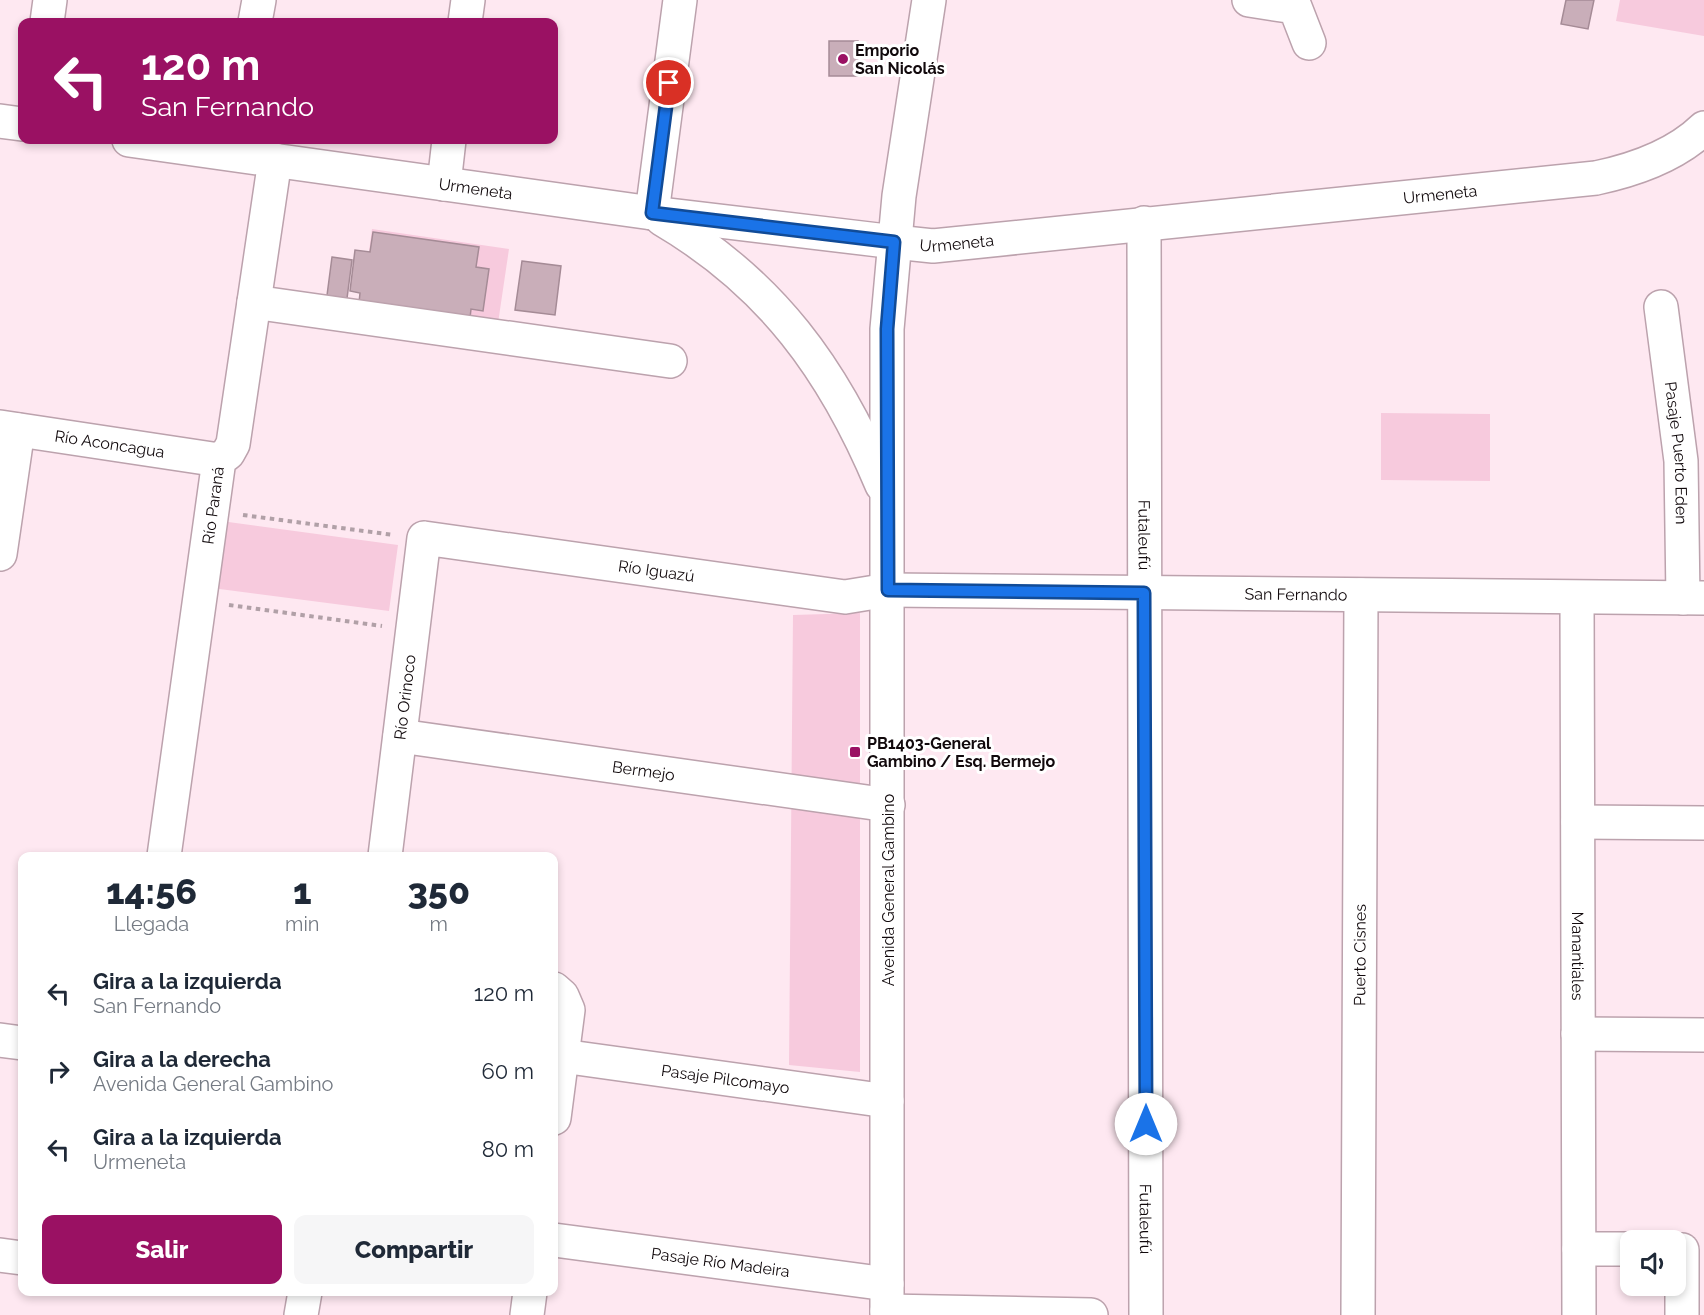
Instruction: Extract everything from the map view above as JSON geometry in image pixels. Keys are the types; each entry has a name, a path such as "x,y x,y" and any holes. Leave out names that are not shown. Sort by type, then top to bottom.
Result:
{"street":[{"path":"48,18 50,0"},
{"path":"256,18 259,0"},
{"path":"466,18 468,0"},
{"path":"680,0 652,213 716,253 777,309 803,341 850,414 888,501"},
{"name":"Avenida General Gambino","path":"887,1303 887,329 894,242 929,0"},
{"path":"1249,0 1296,7 1309,43"},
{"path":"0,121 18,123"},
{"name":"Urmeneta","path":"191,144 237,147 275,160 652,213 933,246 1596,178 1619,173 1662,156 1704,128"},
{"path":"444,184 449,144"},
{"name":"Río Paraná","path":"165,852 219,460 228,453 233,444 275,160"},
{"name":"Futaleufú","path":"1144,223 1146,1315"},
{"path":"254,302 670,361"},
{"name":"Pasaje Puerto Eden","path":"1661,307 1681,460 1693,598"},
{"path":"0,554 9,428"},
{"name":"Río Aconcagua","path":"9,428 219,460"},
{"name":"Río Iguazú","path":"424,538 845,597 888,590"},
{"name":"Río Orinoco","path":"386,852 424,538"},
{"name":"San Fernando","path":"888,590 1693,598"},
{"name":"Puerto Cisnes","path":"1358,1315 1361,595"},
{"name":"Manantiales","path":"1577,598 1579,1315"},
{"name":"Bermejo","path":"400,736 888,805"},
{"path":"1578,822 1704,823"},
{"path":"558,992 568,1010 558,1087"},
{"path":"1578,1034 1704,1035"},
{"path":"0,1040 18,1042"},
{"name":"Pasaje Pilcomayo","path":"562,1056 887,1101"},
{"name":"Pasaje Río Madeira","path":"558,1241 887,1303 1091,1315"},
{"path":"1579,1249 1620,1249"},
{"path":"1682,1315 1687,1250"},
{"path":"0,1255 18,1257"},
{"path":"526,1315 529,1296"}],"path":[{"path":"212,510 424,538"},
{"path":"199,601 413,631"}],"shaded area":[{"path":"1620,0 1704,0 1704,36 1616,21"},
{"path":"372,229 509,249 497,330 361,312"},
{"path":"1381,413 1490,414 1490,481 1381,480"},
{"path":"221,521 398,545 389,611 212,588"},
{"path":"860,613 860,1072 789,1065 793,615"}],"building":[{"path":"1566,0 1594,0 1588,29 1561,24"},
{"name":"Emporio San Nicolás","path":"829,41 858,41 858,76 829,76"},
{"path":"373,232 479,247 476,267 489,269 483,311 471,309 469,327 358,312 360,293 350,291 355,250 370,252"},
{"path":"332,257 352,260 346,306 326,303"},
{"path":"522,261 561,266 555,315 515,310"}],"place":[{"name":"Emporio San Nicolás","path":"843,59"},
{"name":"PB1403-General Gambino / Esq. Bermejo","path":"855,752"}],"route":[{"path":"669,83 652,213 894,242 887,329 888,590 1144,593 1146,1124"}]}
